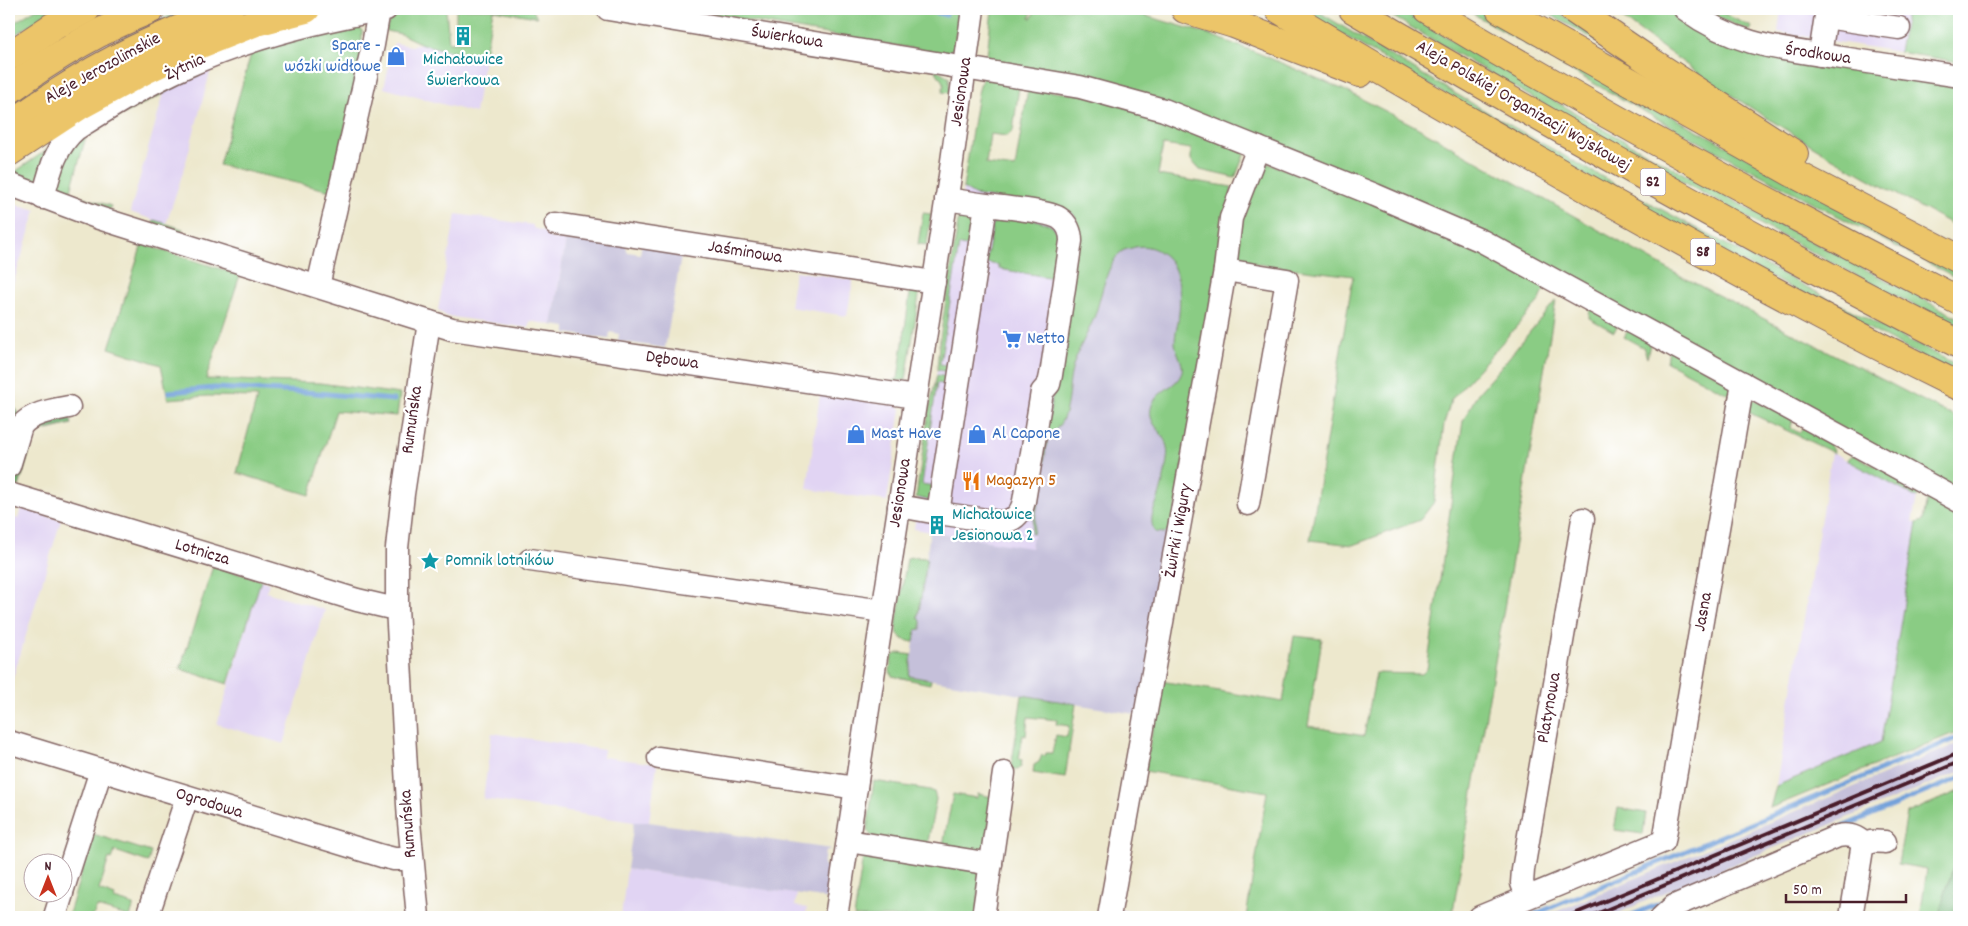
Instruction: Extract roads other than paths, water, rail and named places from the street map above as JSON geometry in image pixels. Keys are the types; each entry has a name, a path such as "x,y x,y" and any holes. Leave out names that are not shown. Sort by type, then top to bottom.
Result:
{"main road":[{"path":"9,56 54,26 86,9"},
{"name":"Aleje Jerozolimskie","path":"9,90 43,65 130,18 151,9"},
{"name":"Aleje Jerozolimskie","path":"9,126 64,88 107,63 151,41 229,9"},
{"path":"9,152 79,106 147,69 198,45 256,22 306,9"},
{"path":"1186,9 1302,49 1450,110"},
{"name":"S8","path":"1279,9 1640,219 1959,386"},
{"name":"Aleja Polskiej Organizacji Wojskowej","path":"1353,9 1473,80 1677,195 1959,344"},
{"name":"Aleja Polskiej Organizacji Wojskowej","path":"1427,9 1648,137 1824,232 1959,301"},
{"path":"1500,9 1791,172 1954,257"},
{"path":"1573,9 1645,58 1954,257"}],"street":[{"path":"318,286 382,9"},
{"name":"Żytnia","path":"43,198 54,159 67,136 152,84 184,67 219,53 285,31 342,16 382,9"},
{"name":"Świerkowa","path":"608,9 1080,87 1164,110 1421,214 1482,241 1959,500"},
{"name":"Jesionowa","path":"836,917 934,282 973,9"},
{"name":"Środkowa","path":"1685,9 1700,20 1743,40 1771,48 1959,76"},
{"path":"1820,55 1827,13 1899,28"},
{"name":"Żwirki i Wigury","path":"1109,917 1225,270 1232,213 1258,148"},
{"path":"9,184 43,198 196,249 429,322"},
{"path":"900,506 1001,522 1010,520 1019,514 1024,501 1042,392 1048,384 1051,375 1071,241 1070,230 1063,221 1052,215 946,199"},
{"path":"938,513 986,205"},
{"name":"Jaśminowa","path":"556,224 934,282"},
{"path":"1225,270 1287,280 1248,504"},
{"path":"1042,392 1039,384 1039,374 1049,305"},
{"name":"Dębowa","path":"429,322 461,331 916,397"},
{"name":"Rumuńska","path":"418,917 411,859 397,608 397,548 399,523 429,322"},
{"name":"Jasna","path":"1527,897 1664,841 1744,383"},
{"path":"9,466 21,426 25,422 34,416 69,407"},
{"name":"Lotnicza","path":"9,494 357,600 397,608"},
{"name":"Platynowa","path":"1527,897 1522,883 1523,870 1583,518"},
{"path":"530,560 883,611"},
{"name":"Ogrodowa","path":"9,742 382,856 394,859 411,859"},
{"path":"659,758 856,788"},
{"path":"72,861 100,770"},
{"path":"983,917 1004,773"},
{"path":"147,917 192,799"},
{"path":"161,917 192,799"},
{"path":"1662,917 1674,906 1838,836 1847,835 1875,843 1862,850 1850,917"},
{"path":"848,841 991,864"},
{"path":"1480,917 1527,897"},
{"path":"55,916 59,904"}],"waterway":[{"path":"924,9 946,15"},
{"path":"169,392 215,388 305,392 394,400"},
{"path":"1528,917 1959,737"},
{"path":"1842,827 1959,778"},
{"path":"1627,917 1666,901"}],"railway":[{"path":"1567,917 1959,753"},
{"path":"1589,917 1959,762"}],"place":[{"name":"Michałowice Świerkowa","path":"463,36"},
{"name":"Spare - wózki widłowe","path":"396,56"},
{"name":"Netto","path":"1012,339"},
{"name":"Mast Have","path":"856,434"},
{"name":"Al Capone","path":"977,434"},
{"name":"Magazyn 5","path":"971,481"},
{"name":"Michałowice Jesionowa 2","path":"937,525"},
{"name":"Pomnik lotników","path":"430,561"}]}
